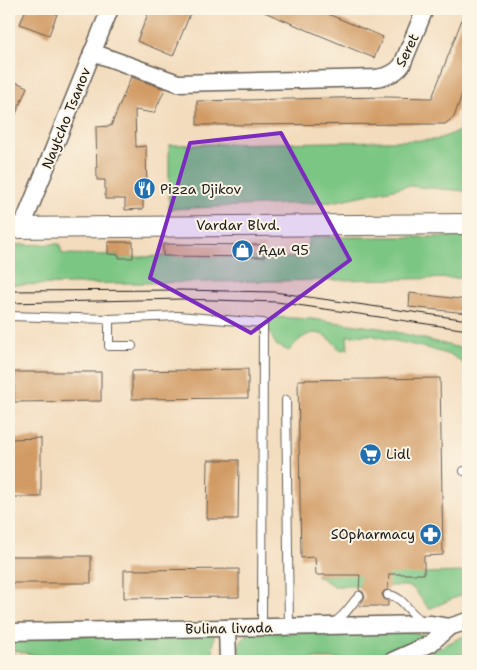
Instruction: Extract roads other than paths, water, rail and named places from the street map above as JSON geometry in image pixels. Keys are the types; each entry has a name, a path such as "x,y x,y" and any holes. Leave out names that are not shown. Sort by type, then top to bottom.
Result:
{"street":[{"name":"Naytcho Tsanov","path":"15,228 110,9"},
{"name":"Seret","path":"92,52 178,83 376,78 388,76 396,72 402,65 425,9"},
{"name":"Vardar Blvd.","path":"15,228 468,224"},
{"path":"392,661 430,644 450,628 468,621"},
{"name":"Bulina livada","path":"9,632 430,624 450,628"},
{"path":"227,628 228,661"}],"lane":[{"path":"9,316 109,319 178,316 263,323 262,627"},
{"path":"109,319 109,346 132,346"},
{"path":"286,400 289,626"},
{"path":"388,595 402,601 418,618 430,624"},
{"path":"328,626 341,618 359,596"}],"tram line":[{"path":"9,291 181,290 274,292 468,320"},
{"path":"9,303 181,299 277,302 468,330"}],"place":[{"name":"Pizza Djikov","path":"144,189"},
{"name":"Ади 95","path":"242,250"},
{"name":"Lidl","path":"370,454"},
{"name":"SOpharmacy","path":"431,534"}]}
